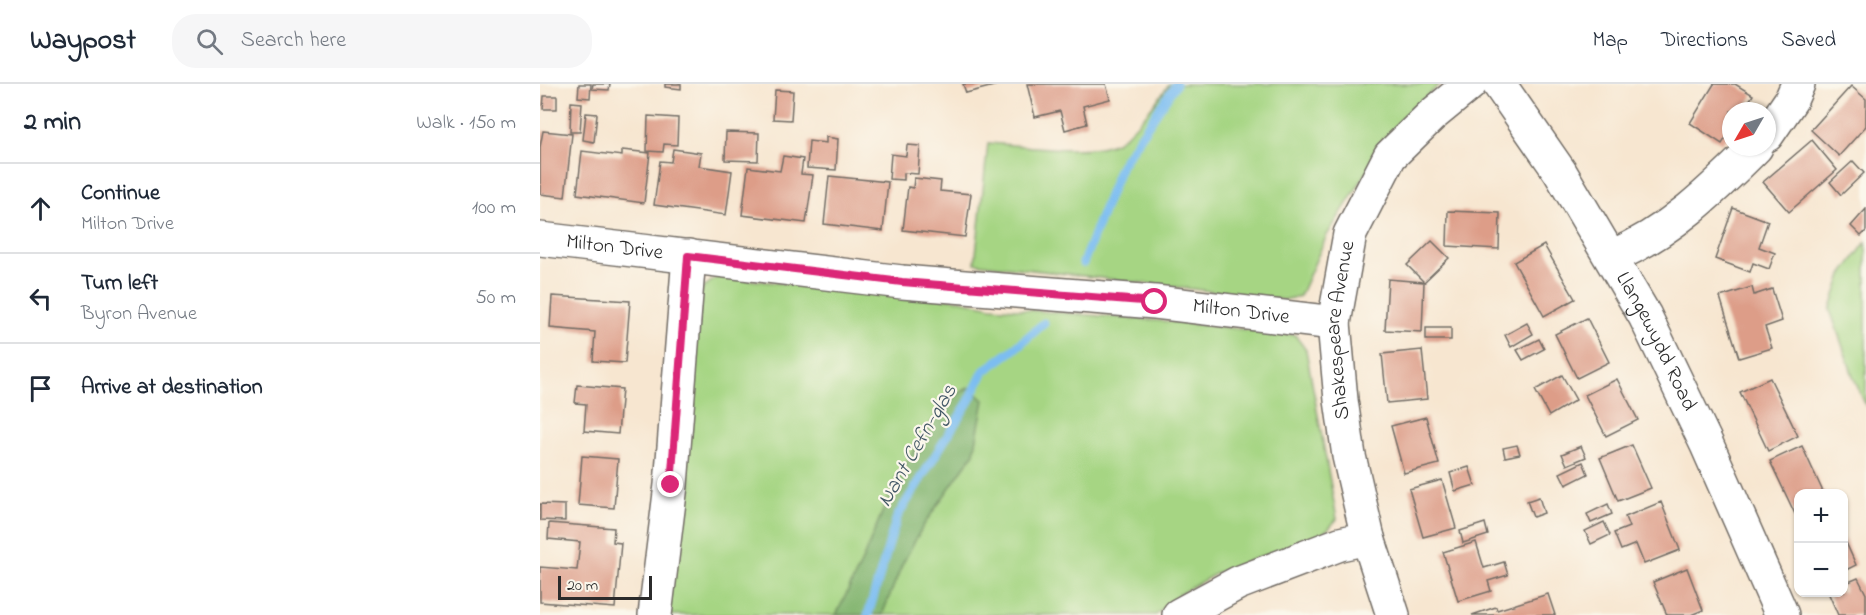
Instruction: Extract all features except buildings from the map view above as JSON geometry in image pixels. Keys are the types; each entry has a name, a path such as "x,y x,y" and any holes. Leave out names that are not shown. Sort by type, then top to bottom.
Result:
{"street":[{"name":"Shakespeare Avenue","path":"1393,615 1368,538 1349,456 1334,323 1350,234 1390,156 1431,116 1470,84"},
{"name":"Llangewydd Road","path":"1499,84 1560,172 1645,316 1782,615"},
{"path":"1776,122 1791,100 1798,84"},
{"path":"1611,257 1635,247 1677,220 1746,156"},
{"name":"Milton Drive","path":"540,239 902,282 1155,302 1334,323"},
{"path":"655,615 671,485 688,256"},
{"path":"1179,615 1238,583 1340,544 1368,538"}],"green space":[{"path":"1169,84 1440,84 1396,126 1327,235 1300,296 1284,300 975,263 988,143 1072,149 1104,146 1116,142 1129,132"},
{"path":"1866,242 1866,407 1830,310 1842,275"},
{"path":"717,277 961,300 991,307 1175,322 1295,335 1306,350 1337,519 1319,535 1219,572 1179,594 1156,615 668,615 695,303 704,287"},
{"path":"969,387 984,400 974,453 923,526 902,565 882,615 836,615 860,566 896,479 944,403"}],"waterway":[{"name":"Nant Cefn-glas","path":"1083,263 1121,165 1176,84"},
{"name":"Nant Cefn-glas","path":"868,615 897,517 969,401 984,371 1044,323"}],"route":[{"path":"671,485 688,256 902,282 1155,302"}]}
